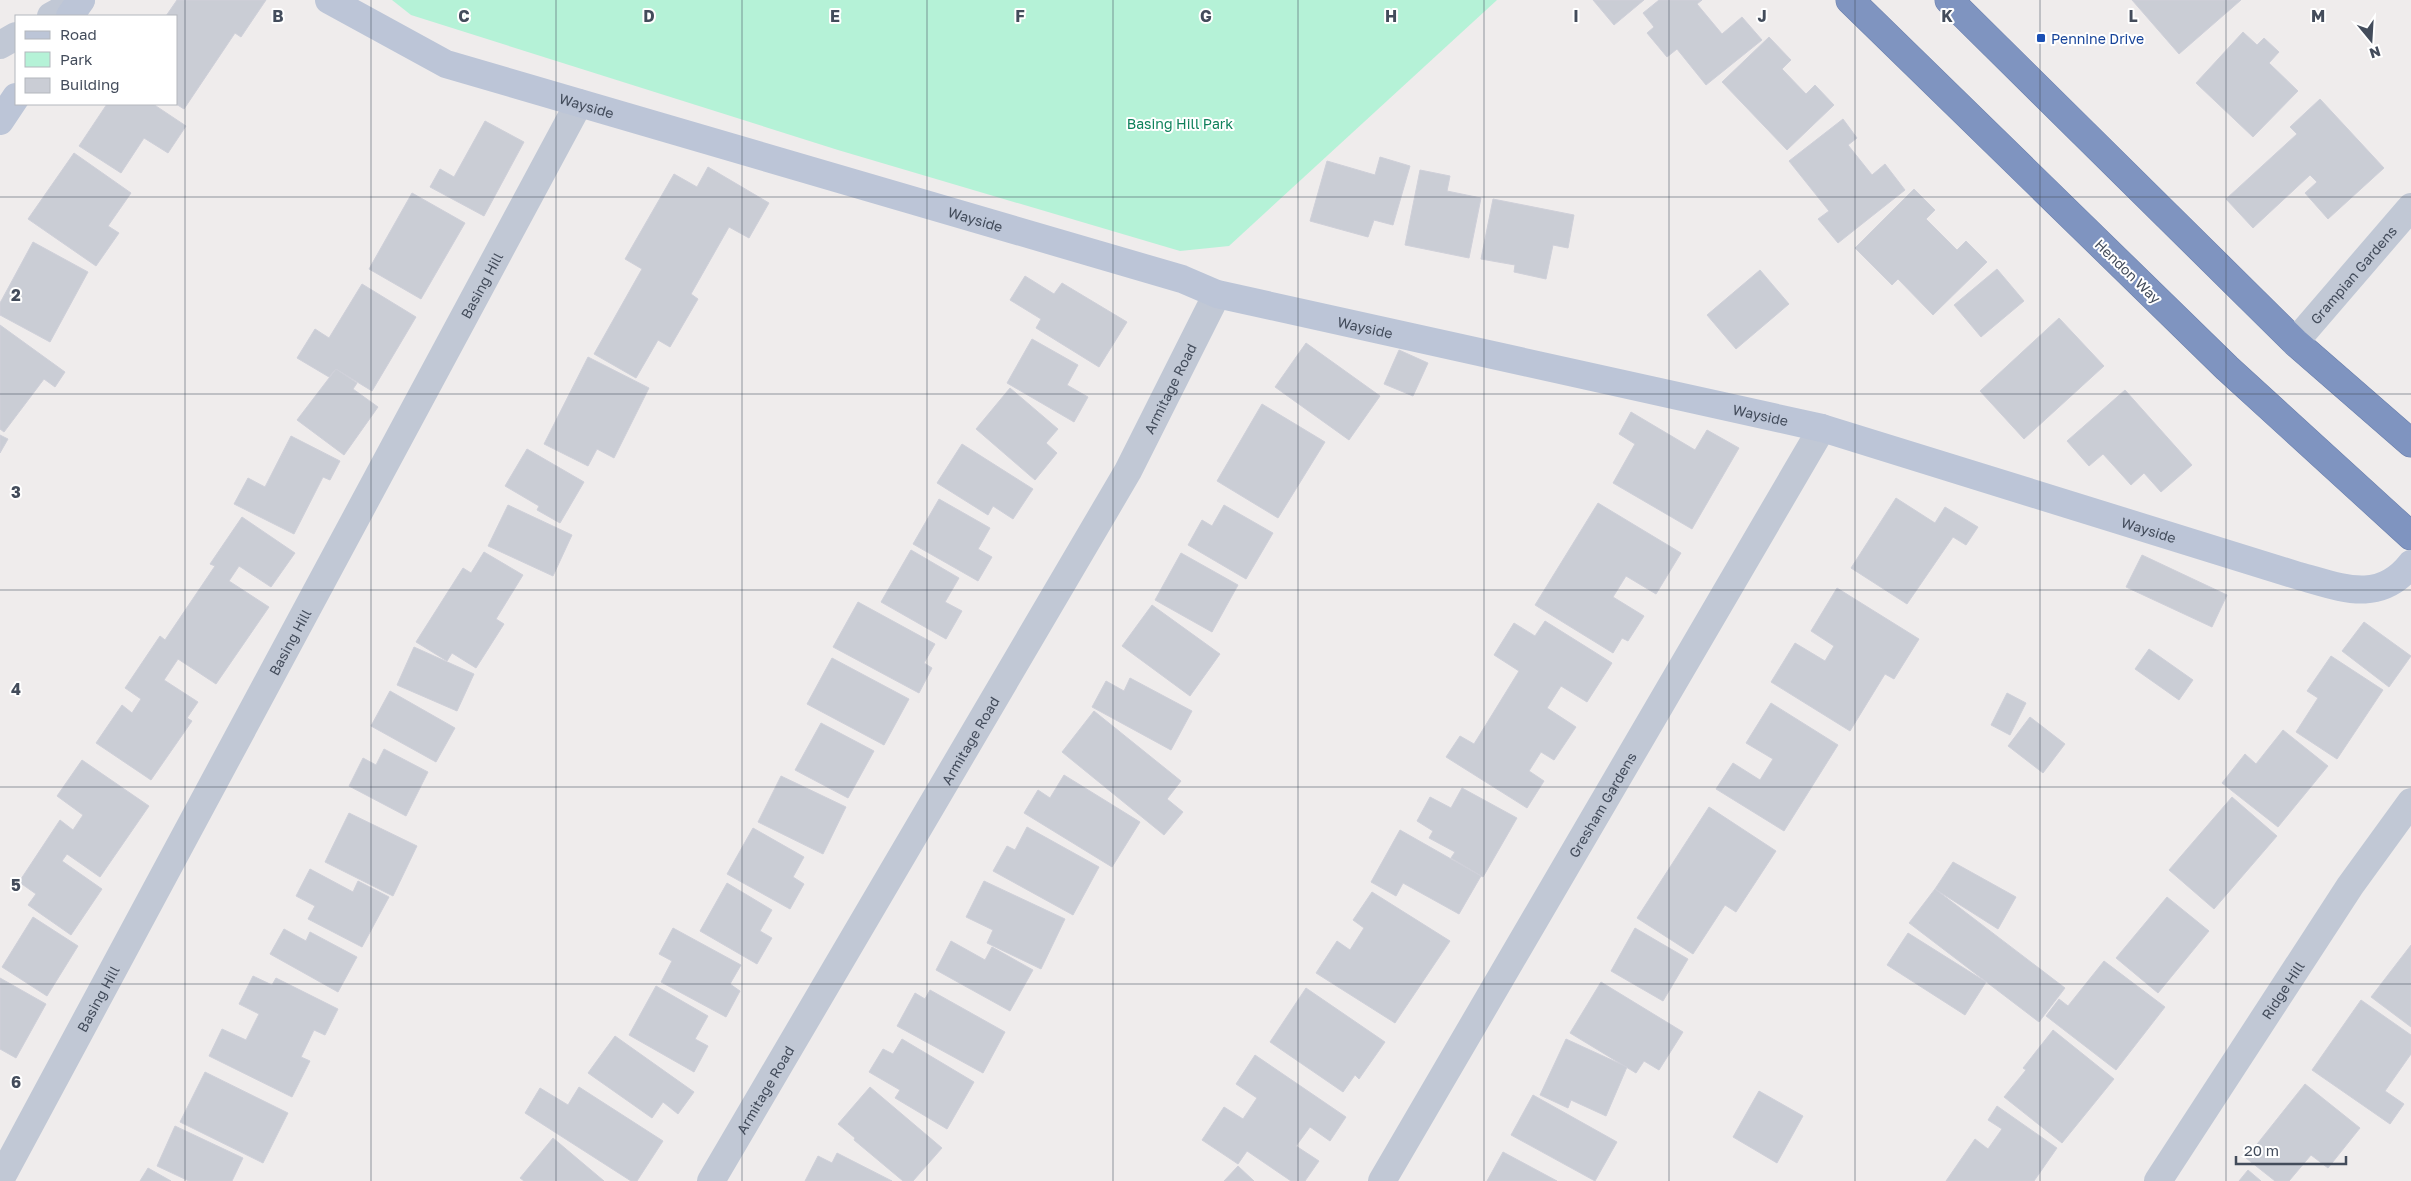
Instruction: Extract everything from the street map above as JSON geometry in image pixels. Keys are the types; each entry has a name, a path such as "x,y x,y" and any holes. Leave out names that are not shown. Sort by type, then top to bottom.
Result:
{"highway":[{"name":"Hendon Way","path":"1850,0 2227,368 2411,536"},
{"path":"1948,0 2295,342 2411,443"}],"street":[{"path":"53,15 81,0"},
{"path":"71,15 81,0"},
{"name":"Wayside","path":"329,0 446,64 1182,279 1217,294 1822,428 2289,573 2354,590 2367,590 2390,583 2411,564"},
{"path":"0,45 15,37"},
{"path":"0,121 15,98"},
{"name":"Basing Hill","path":"0,1180 579,103"},
{"name":"Grampian Gardens","path":"2295,342 2411,208"},
{"name":"Armitage Road","path":"711,1181 1128,471 1217,294"},
{"name":"Gresham Gardens","path":"1382,1181 1822,428"},
{"name":"Ridge Hill","path":"2158,1181 2350,886 2411,802"}],"green space":[{"name":"Basing Hill Park","path":"392,0 1497,0 1229,246 1180,251 838,150 411,15"}],"building":[{"path":"177,0 266,0 241,37 235,33 184,109 178,105 178,15 167,15"},
{"path":"1593,0 1644,0 1614,25"},
{"path":"1659,0 1702,0 1697,4 1722,34 1742,17 1762,40 1706,85 1677,49 1667,57 1647,33 1654,27 1643,13"},
{"path":"2132,0 2241,0 2179,54"},
{"path":"2243,32 2257,45 2264,38 2279,52 2269,63 2298,91 2253,137 2196,83"},
{"path":"1769,37 1791,60 1782,69 1806,94 1815,85 1834,105 1787,150 1722,82"},
{"path":"2320,99 2384,168 2328,219 2305,193 2317,182 2310,175 2253,228 2226,199 2297,134 2290,127"},
{"path":"106,105 154,105 186,126 168,153 144,138 121,173 79,146"},
{"path":"1843,119 1857,138 1848,145 1872,175 1885,164 1905,190 1838,243 1818,219 1829,211 1789,161"},
{"path":"485,121 524,142 484,216 430,187 440,169 454,177"},
{"path":"74,153 131,193 108,226 119,233 96,266 28,219"},
{"path":"1380,157 1410,166 1393,225 1374,220 1368,237 1310,221 1327,161 1375,175"},
{"path":"708,167 769,203 749,238 729,227 691,294 698,299 670,347 658,340 636,378 594,354 642,269 625,259 674,174 697,187"},
{"path":"1420,170 1450,176 1447,191 1481,198 1469,258 1405,245"},
{"path":"1914,189 1935,210 1926,219 1957,250 1966,241 1987,262 1933,315 1898,279 1892,285 1855,248"},
{"path":"412,193 465,223 421,299 369,269"},
{"path":"1493,199 1574,215 1568,248 1553,245 1546,279 1514,272 1515,265 1481,259"},
{"path":"33,242 88,272 50,342 0,315 0,303"},
{"path":"1997,269 2024,301 1981,337 1954,305"},
{"path":"1760,270 1789,304 1736,349 1707,315"},
{"path":"1025,276 1054,294 1062,283 1127,322 1099,367 1036,328 1041,319 1010,300"},
{"path":"362,284 416,317 372,391 336,369 329,377 297,358 315,329 329,338"},
{"path":"2059,318 2104,366 2024,439 1980,391"},
{"path":"0,325 65,372 55,387 44,379 4,432 0,429"},
{"path":"1032,339 1078,365 1067,385 1088,397 1074,422 1007,383"},
{"path":"1306,343 1380,396 1349,440 1275,387"},
{"path":"1399,350 1428,363 1413,396 1384,384"},
{"path":"588,357 649,388 614,458 597,449 588,466 544,444"},
{"path":"336,369 357,383 353,389 378,407 344,455 297,420"},
{"path":"1010,388 1058,429 1046,443 1057,453 1035,480 976,429"},
{"path":"2125,390 2192,465 2161,492 2144,473 2131,485 2103,454 2089,466 2067,441"},
{"path":"1262,404 1325,442 1278,518 1217,481"},
{"path":"1631,412 1695,450 1707,430 1739,448 1692,529 1613,483 1635,444 1619,434"},
{"path":"0,435 8,439 0,453"},
{"path":"291,436 340,461 330,480 323,477 294,534 234,504 248,478 265,487"},
{"path":"962,444 1033,489 1013,519 993,506 988,515 937,483"},
{"path":"527,449 584,482 560,523 537,510 539,506 505,486"},
{"path":"1896,498 1935,523 1945,507 1978,527 1966,545 1953,537 1907,604 1851,568"},
{"path":"939,499 990,528 978,549 992,557 978,581 913,544"},
{"path":"1598,503 1681,553 1656,594 1626,576 1613,597 1644,616 1628,641 1622,638 1613,653 1535,605"},
{"path":"508,505 572,535 553,576 488,546"},
{"path":"1224,505 1273,533 1246,579 1188,545 1202,520 1212,526"},
{"path":"242,517 295,553 271,587 239,566 229,581 269,607 216,684 178,659 164,680 198,702 187,718 192,721 151,780 96,743 122,705 132,713 141,699 125,688 160,636 165,640 215,566 210,564"},
{"path":"911,550 959,578 945,602 962,611 946,639 881,602"},
{"path":"484,552 523,575 496,619 504,624 476,668 452,653 447,661 416,642 463,568 471,573"},
{"path":"1181,553 1238,585 1212,632 1155,600"},
{"path":"2142,555 2227,595 2212,627 2126,587"},
{"path":"1837,588 1919,639 1894,679 1885,674 1850,731 1771,682 1795,643 1825,661 1834,646 1811,631"},
{"path":"858,602 935,644 924,663 932,668 919,693 833,647"},
{"path":"1152,605 1220,654 1190,696 1122,646"},
{"path":"1545,621 1612,663 1587,702 1561,686 1547,708 1576,727 1554,760 1541,752 1529,771 1544,781 1527,808 1446,757 1460,736 1474,744 1519,671 1494,655 1514,623 1535,636"},
{"path":"2364,622 2411,656 2389,687 2342,651"},
{"path":"414,647 474,674 457,711 397,685"},
{"path":"2149,649 2193,680 2179,700 2135,669"},
{"path":"2331,656 2383,690 2337,759 2296,732 2318,698 2307,691"},
{"path":"832,658 909,699 884,745 807,704"},
{"path":"1130,678 1192,711 1171,750 1092,707 1106,681 1124,691"},
{"path":"390,691 455,728 436,762 371,726"},
{"path":"2007,693 2026,703 2010,735 1991,725"},
{"path":"1771,703 1838,745 1784,831 1716,789 1733,763 1760,780 1773,759 1746,743"},
{"path":"1094,711 1181,781 1167,799 1183,812 1164,835 1062,752"},
{"path":"2030,717 2065,744 2043,773 2008,746"},
{"path":"821,723 874,751 848,798 795,770"},
{"path":"2283,730 2328,766 2278,827 2222,783 2245,754 2256,764"},
{"path":"384,749 428,772 406,816 349,786 363,758 376,765"},
{"path":"82,760 149,806 100,877 67,854 62,861 102,889 71,935 28,905 36,894 19,882 60,820 73,830 83,815 57,796"},
{"path":"1064,775 1140,822 1112,867 1024,813 1038,790 1050,798"},
{"path":"781,776 846,807 823,854 758,822"},
{"path":"1462,788 1517,818 1483,877 1451,858 1455,852 1429,838 1433,831 1417,821 1430,797 1451,808"},
{"path":"2232,797 2277,836 2214,909 2169,870"},
{"path":"1709,807 1776,851 1736,912 1725,905 1693,954 1637,918"},
{"path":"349,813 417,846 393,896 325,862"},
{"path":"1027,827 1099,867 1073,915 993,871 1007,846 1015,850"},
{"path":"753,828 804,857 793,877 804,884 790,909 727,874"},
{"path":"1400,830 1481,876 1459,914 1403,883 1396,896 1371,882"},
{"path":"1953,862 2016,897 1998,929 1935,889"},
{"path":"310,869 353,892 358,881 389,897 362,947 308,919 315,906 296,896"},
{"path":"984,881 1065,919 1041,969 987,943 993,930 966,917"},
{"path":"727,883 772,910 760,931 772,938 757,964 700,931"},
{"path":"1935,889 2065,988 2039,1022 1909,923"},
{"path":"1372,892 1450,941 1395,1023 1316,973 1337,941 1350,950 1364,928 1353,920"},
{"path":"2167,897 2209,931 2158,993 2116,958"},
{"path":"33,917 78,946 47,996 2,967"},
{"path":"673,928 741,965 730,984 740,991 726,1017 661,982 672,961 659,954"},
{"path":"1635,928 1688,959 1663,1001 1611,971"},
{"path":"284,929 306,941 310,932 357,957 338,992 270,954"},
{"path":"1908,933 1986,982 1965,1015 1887,965"},
{"path":"951,941 985,960 992,947 1033,970 1010,1011 936,970"},
{"path":"2411,945 2411,1027 2371,997"},
{"path":"2104,961 2165,1007 2116,1070 2046,1016 2059,999 2068,1006"},
{"path":"253,976 272,985 276,978 338,1009 325,1035 314,1030 301,1057 310,1061 292,1097 209,1056 222,1029 246,1040 259,1014 239,1004"},
{"path":"0,978 46,1004 16,1058 0,1049"},
{"path":"1601,982 1683,1032 1659,1070 1644,1061 1636,1073 1570,1033"},
{"path":"656,986 708,1016 695,1039 708,1046 694,1072 629,1035"},
{"path":"1306,988 1385,1042 1359,1079 1355,1075 1343,1092 1270,1042"},
{"path":"930,990 1005,1032 983,1073 897,1026 915,993 925,999"},
{"path":"2361,1000 2411,1035 2411,1054 2385,1091 2404,1104 2390,1124 2312,1070"},
{"path":"2053,1030 2114,1079 2062,1143 2004,1097 2026,1070 2023,1068"},
{"path":"615,1036 694,1092 678,1114 663,1102 652,1118 588,1073"},
{"path":"902,1039 974,1082 947,1129 895,1098 900,1090 869,1072 883,1049 893,1054"},
{"path":"1566,1039 1627,1067 1606,1116 1571,1100 1568,1108 1540,1095"},
{"path":"1255,1055 1346,1117 1330,1141 1310,1127 1296,1146 1319,1161 1305,1181 1291,1181 1247,1151 1238,1164 1202,1140 1224,1107 1243,1119 1257,1098 1236,1084"},
{"path":"205,1072 288,1113 263,1163 180,1122"},
{"path":"2305,1084 2360,1128 2328,1168 2311,1155 2289,1181 2275,1181 2246,1158"},
{"path":"579,1087 663,1141 637,1181 631,1181 525,1113 540,1088 568,1105"},
{"path":"870,1087 942,1148 913,1181 903,1181 838,1124"},
{"path":"1759,1091 1803,1116 1777,1163 1733,1137"},
{"path":"1533,1095 1617,1142 1595,1181 1511,1135"},
{"path":"1997,1106 2057,1148 2034,1181 1946,1181 1975,1139 1988,1149 2002,1129 1988,1120"},
{"path":"175,1126 243,1158 232,1181 189,1181 157,1166"},
{"path":"553,1138 604,1181 524,1181 520,1178"},
{"path":"1503,1152 1557,1181 1487,1181"},
{"path":"837,1153 892,1181 805,1181 818,1156 832,1163"},
{"path":"1238,1166 1254,1181 1224,1181"},
{"path":"148,1168 171,1181 140,1181"},
{"path":"2248,1170 2261,1181 2239,1181"}],"place":[{"name":"Pennine Drive","path":"2041,38"}]}
